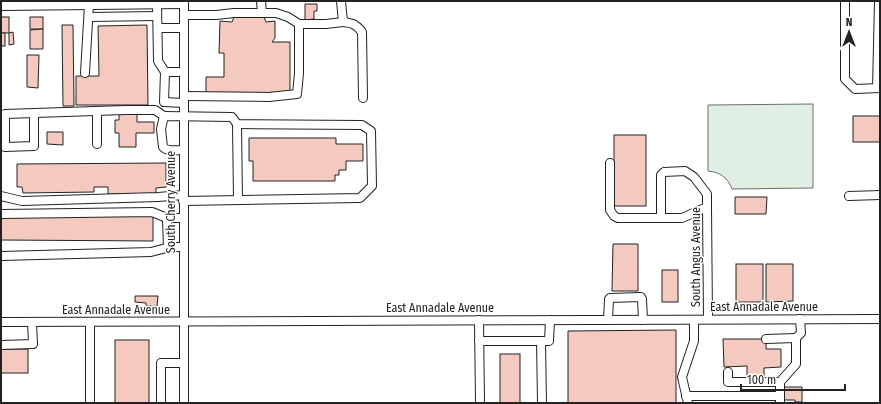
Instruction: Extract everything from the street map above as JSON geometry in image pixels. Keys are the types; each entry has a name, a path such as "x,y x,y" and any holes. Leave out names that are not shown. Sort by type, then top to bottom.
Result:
{"street":[{"path":"261,1 262,12"},
{"path":"341,1 342,22"},
{"path":"846,1 845,79 855,89 879,88 879,1"},
{"path":"1,6 89,5 105,3 157,4 184,2"},
{"name":"South Cherry Avenue","path":"184,2 184,403"},
{"path":"157,4 158,61 165,72 164,102 269,97 297,94 299,73 299,24"},
{"path":"85,73 89,5"},
{"path":"184,15 276,12 299,24 352,23 358,26 362,32 363,98"},
{"path":"88,17 157,16"},
{"path":"158,28 184,28"},
{"path":"165,72 184,72"},
{"path":"34,113 34,146 5,147 5,114 34,113 97,112 155,110 164,116 232,117 237,124 238,200"},
{"path":"97,112 97,144"},
{"path":"164,116 161,129 163,147 165,149 184,150"},
{"path":"1,196 22,201 158,197 238,200 360,198 372,186 371,131 362,125 237,124"},
{"path":"610,163 610,210 614,216 618,218 682,218 707,207"},
{"name":"South Angus Avenue","path":"661,218 661,175 664,172 685,171 694,177 707,194 708,319"},
{"path":"849,196 880,195"},
{"path":"1,214 152,212 167,218 183,218"},
{"path":"167,218 168,248"},
{"path":"1,256 151,252 168,248 183,247"},
{"path":"608,320 610,298 641,297 643,320"},
{"path":"694,320 694,340 682,377 687,400 780,400 780,382 796,364 796,338 800,333 800,319"},
{"name":"East Annadale Avenue","path":"1,322 880,319"},
{"path":"479,320 480,403"},
{"path":"479,341 550,340 550,320"},
{"path":"1,345 33,344 32,322"},
{"path":"90,322 90,403"},
{"path":"766,339 796,338"},
{"path":"541,341 542,403"},
{"path":"161,403 161,363 183,363"},
{"path":"728,372 728,382 780,382"}],"green space":[{"path":"813,104 813,188 732,189 723,176 708,171 708,105"}],"building":[{"path":"305,4 317,4 317,11 314,11 314,19 305,20"},
{"path":"1,17 9,17 9,33 1,33"},
{"path":"30,17 43,17 43,29 30,29"},
{"path":"234,17 264,17 266,22 275,21 275,38 272,42 290,42 290,95 206,94 206,77 224,77 224,53 219,53 220,21 232,22"},
{"path":"62,25 73,25 74,106 63,106"},
{"path":"147,25 148,105 76,105 76,76 99,76 98,26"},
{"path":"43,29 43,49 30,49 30,30"},
{"path":"13,32 14,44 9,45 9,33"},
{"path":"1,33 5,33 5,46 1,46"},
{"path":"27,55 39,55 38,88 27,87"},
{"path":"119,113 137,113 137,122 154,122 154,133 136,133 136,147 119,147 119,133 115,133 115,120 119,120"},
{"path":"853,116 880,116 880,142 853,142"},
{"path":"47,132 63,132 63,145 47,144"},
{"path":"614,135 646,135 646,206 614,206"},
{"path":"249,138 336,138 336,144 363,144 363,161 346,161 346,170 339,170 339,175 335,175 335,181 253,181 253,161 249,161"},
{"path":"166,163 166,187 156,188 156,194 108,194 108,187 94,187 94,192 23,193 22,187 17,187 17,164"},
{"path":"735,197 767,197 766,214 735,214"},
{"path":"1,215 153,216 153,241 1,240"},
{"path":"613,244 638,244 638,291 612,291"},
{"path":"736,264 763,264 763,302 736,302"},
{"path":"766,264 793,264 793,301 766,302"},
{"path":"662,270 678,270 678,302 662,302"},
{"path":"135,296 158,296 157,306 146,306 146,303 135,302"},
{"path":"676,330 676,403 568,403 568,331"},
{"path":"723,339 766,339 766,349 781,349 781,367 764,368 764,381 747,381 747,366 724,367"},
{"path":"115,340 149,340 149,403 115,403"},
{"path":"1,349 28,349 28,373 1,373"},
{"path":"500,354 520,354 520,403 500,403"},
{"path":"782,387 802,387 802,402 795,402 795,400 782,400"}]}
